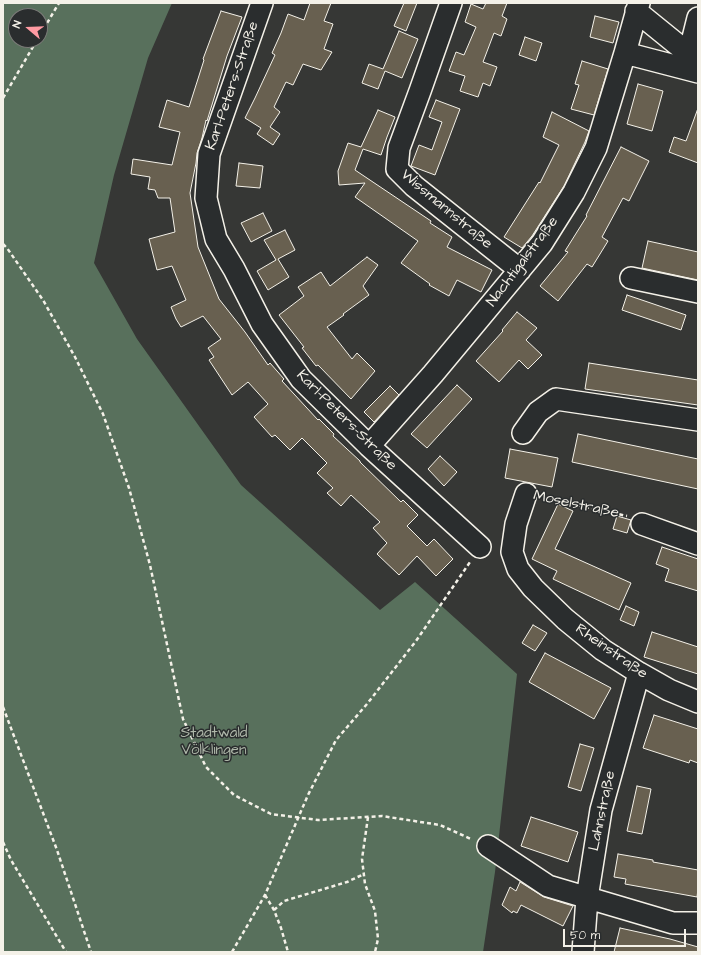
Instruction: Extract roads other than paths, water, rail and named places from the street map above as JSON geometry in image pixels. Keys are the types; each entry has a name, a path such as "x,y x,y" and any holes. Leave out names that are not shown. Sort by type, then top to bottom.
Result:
{"street":[{"name":"Karl-Peters-Straße","path":"262,3 209,154 206,198 216,239 234,269 262,324 302,379 369,446 480,547"},
{"name":"Wissmannstraße","path":"451,3 399,148 396,168 414,186 520,270"},
{"name":"Nachtigalstraße","path":"369,446 433,374 542,243 574,192 596,148 638,7"},
{"path":"638,7 695,64"},
{"path":"695,64 698,18"},
{"path":"625,53 695,64"},
{"path":"631,278 698,292"},
{"path":"523,433 538,412 556,399 698,420"},
{"name":"Moselstraße","path":"526,494 516,524 512,552 518,569 533,588"},
{"path":"642,524 698,544"},
{"name":"Rheinstraße","path":"533,588 565,619 603,650 638,673 669,690 698,702"},
{"name":"Lahnstraße","path":"583,952 587,898 601,810 638,673"},
{"path":"488,846 548,886 673,923 698,923"}],"park label":[{"name":"Stadtwald Völklingen","path":"214,742"}]}
